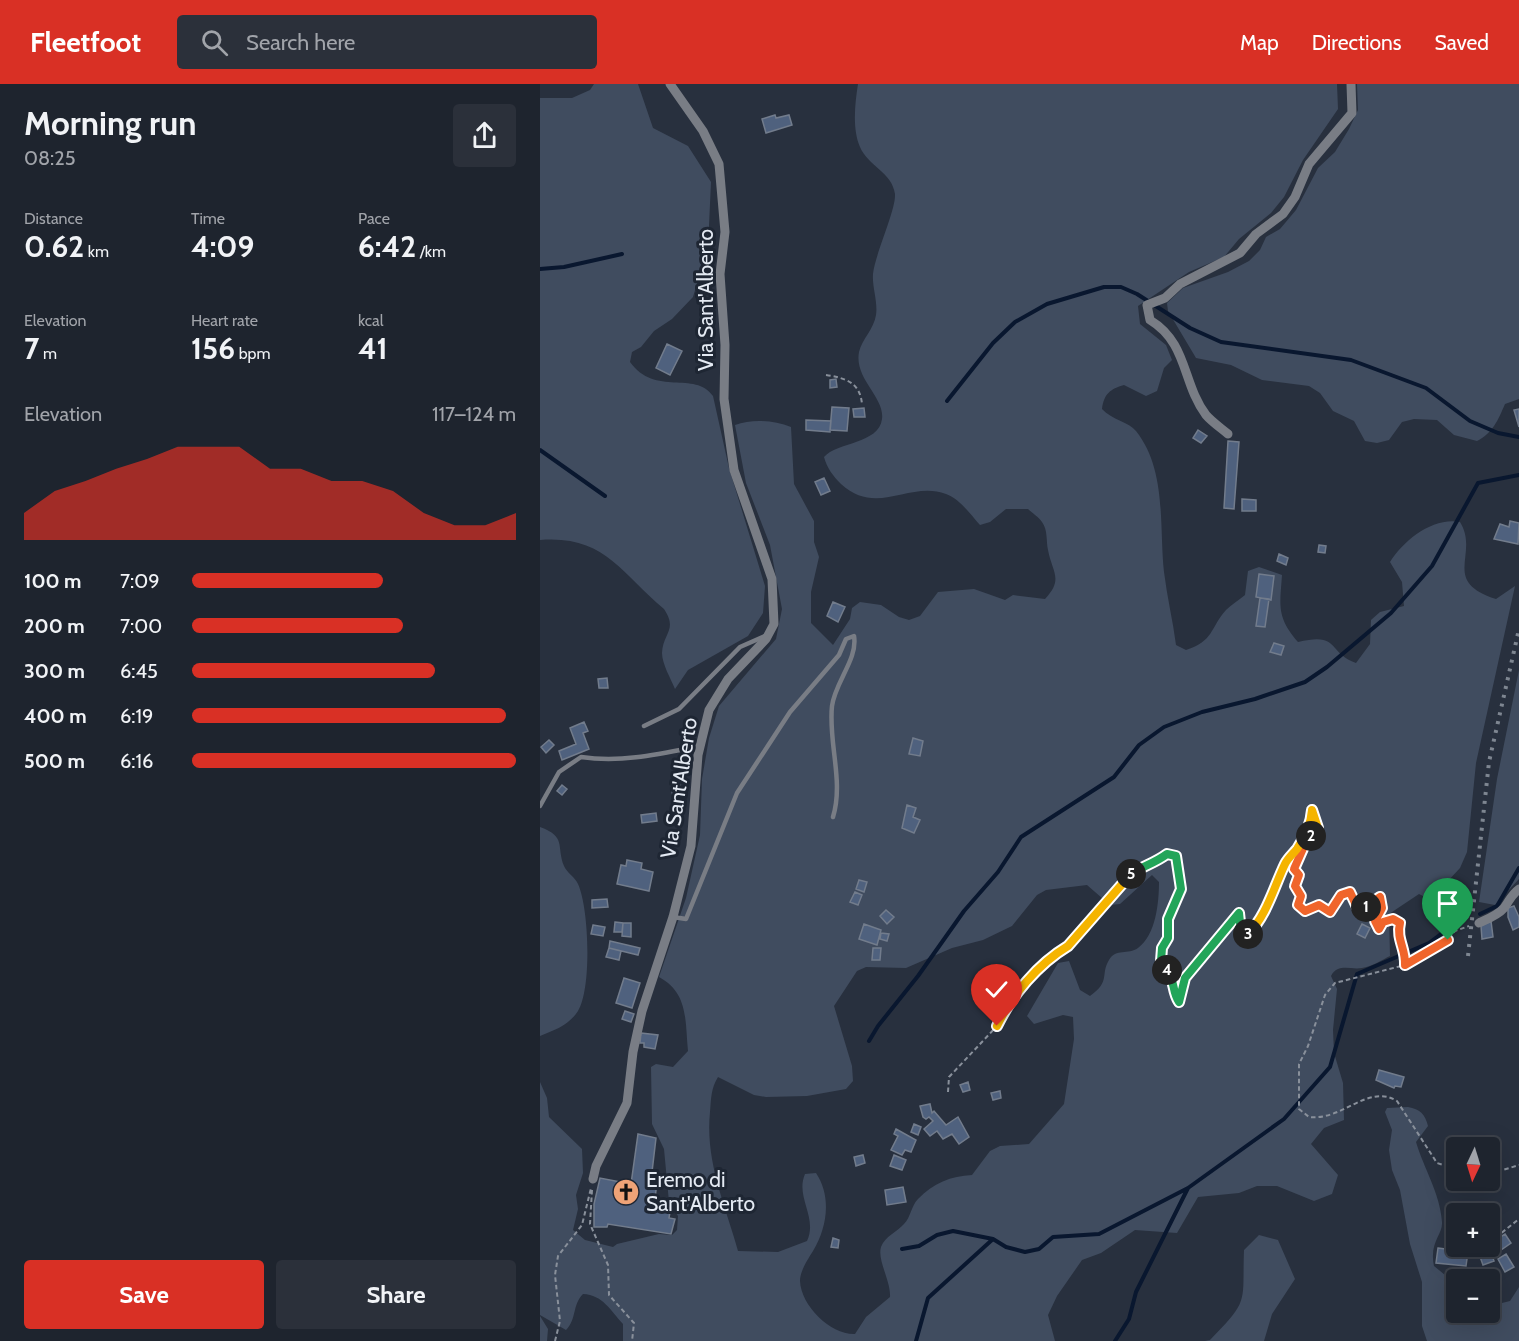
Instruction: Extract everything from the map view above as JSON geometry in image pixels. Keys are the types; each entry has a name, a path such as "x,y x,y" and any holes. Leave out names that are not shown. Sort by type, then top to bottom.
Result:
{"street":[{"name":"Via Sant'Alberto","path":"593,1179 596,1166 627,1102 633,1052 642,1011 673,917 690,846 700,746 709,710 728,680 768,635 774,624 772,579 734,470 724,399 725,345 720,274 725,232 719,164 703,131 670,84"},
{"path":"1228,434 1207,416 1174,339 1165,328 1150,320 1147,304 1165,298 1180,284 1240,253 1256,234 1282,214 1295,197 1309,164 1352,113 1351,84"},
{"path":"1479,923 1496,915 1505,907 1509,897 1519,889"}],"lane":[{"path":"644,726 679,709 740,647 768,635"},
{"path":"673,917 686,919 726,817 748,776 790,712 839,655 846,639 854,636 856,647 832,703 836,807 833,817"},
{"path":"540,806 559,772 581,757 601,760 645,758 700,746"}],"path":[{"path":"826,375 850,381 859,389 862,404"},
{"path":"948,1092 949,1077 997,1026 1008,1003 1021,988 1054,954 1068,946 1124,879 1142,867 1152,865 1167,854 1176,856 1181,889 1168,919 1168,938 1162,948 1161,961 1173,976 1174,995 1179,1002 1185,978 1239,913 1241,932 1248,935 1260,922 1262,911 1286,861 1296,850 1311,823 1312,810 1318,828 1305,844 1294,869 1299,875 1295,886 1301,896 1298,905 1305,911 1319,905 1330,912 1341,895 1350,892 1357,907 1363,909 1380,897 1382,908 1375,921 1379,929 1383,922 1393,919 1400,923 1398,937 1406,952 1405,965"},
{"path":"1446,1166 1437,1163 1397,1101 1390,1097 1378,1094 1356,1106 1318,1118 1309,1117 1299,1109 1299,1064 1329,988 1341,980 1369,976 1405,965 1448,940 1455,931 1479,923"},
{"path":"1500,1171 1519,1165"},
{"path":"555,1341 560,1321 555,1275 558,1256 582,1225 593,1179"},
{"path":"593,1179 590,1224 608,1265 609,1295 634,1323 632,1341"},
{"path":"1500,1234 1519,1218"}],"shaded area":[{"path":"594,84 638,84 653,128 688,146 711,182 708,247 693,297 672,319 654,331 641,347 632,352 630,362 640,372 651,378 696,385 713,396 729,468 765,586 763,613 748,636 688,670 675,689 662,657 663,646 670,627 664,609 610,559 596,550 580,543 540,540 540,98 572,98 590,90"},
{"path":"858,84 1337,84 1338,109 1303,160 1284,197 1271,213 1239,239 1224,257 1189,272 1138,306 1140,324 1166,345 1172,360 1164,368 1157,391 1146,396 1124,385 1111,390 1104,399 1102,409 1136,431 1153,463 1160,499 1164,572 1176,645 1186,650 1207,638 1226,610 1245,595 1248,571 1259,567 1282,575 1281,610 1286,625 1298,642 1327,641 1340,654 1356,663 1370,644 1371,620 1380,612 1404,606 1402,582 1390,562 1411,538 1430,527 1450,521 1460,522 1465,534 1464,566 1465,575 1470,584 1479,592 1496,599 1515,586 1476,763 1467,852 1460,868 1447,882 1444,907 1419,894 1389,914 1390,956 1365,967 1341,968 1331,976 1337,989 1333,1030 1334,1053 1343,1083 1344,1120 1324,1128 1311,1144 1338,1175 1332,1194 1314,1201 1277,1186 1257,1186 1239,1193 1198,1197 1177,1233 1135,1230 1101,1253 1082,1260 1057,1296 1048,1315 1055,1341 623,1341 623,1324 601,1300 583,1294 566,1330 540,1315 540,1082 547,1098 549,1117 582,1149 583,1173 576,1195 578,1209 573,1230 585,1240 613,1247 659,1234 672,1235 677,1230 678,1216 669,1202 664,1149 652,1124 651,1067 656,1064 673,1067 688,1051 681,1000 676,991 659,977 686,898 700,835 702,779 709,738 719,706 776,639 782,609 770,545 746,483 735,425 763,421 791,427 794,484 814,521 814,542 819,557 811,592 811,623 833,645 850,619 852,608 860,602 881,605 899,617 909,620 920,616 938,592 974,589 1005,600 1013,595 1045,599 1054,586 1055,575 1044,525 1028,509 1006,509 990,522 980,525 960,503 946,494 919,491 868,498 854,493 838,481 825,461 824,457 830,452 874,433 882,419 879,403 861,371 859,352 876,315 873,274 895,194 885,174 868,159 857,140 855,108","holes":["1152,875 1159,882 1157,908 1149,935 1138,948 1112,956 1106,965 1101,986 1090,996 1080,990 1069,961 1058,963 1027,1016 1034,1024 1063,1015 1073,1017 1074,1039 1064,1104 1029,1144 1000,1146 990,1151 972,1175 943,1181 918,1199 906,1221 885,1240 881,1247 881,1258 890,1297 866,1317 855,1334 836,1330 827,1324 812,1309 802,1290 801,1273 818,1242 826,1212 824,1192 816,1173 805,1174 803,1182 804,1199 810,1224 807,1241 778,1252 738,1251 717,1183 710,1148 711,1098 718,1077 754,1095 766,1097 807,1096 846,1089 853,1081 852,1066 834,1006 857,971 866,967 906,968 952,948 983,940 1012,926 1037,895 1046,890 1087,885 1110,905 1120,904"]},
{"path":"1357,84 1519,84 1519,399 1505,404 1491,430 1477,441 1454,435 1437,420 1414,419 1402,422 1389,440 1377,443 1365,441 1354,421 1333,411 1320,393 1309,386 1262,380 1231,365 1196,358 1168,311 1167,303 1183,288 1228,272 1249,261 1260,250 1266,237 1280,229 1296,210 1318,168 1335,152 1349,129 1358,110"},
{"path":"1519,670 1519,879 1495,905 1479,902 1497,779"},
{"path":"540,827 557,838 564,866 575,879 582,895 587,929 587,967 578,1011 566,1023 540,1036"},
{"path":"1387,1108 1416,1109 1425,1118 1428,1126 1416,1142 1441,1211 1442,1227 1433,1251 1433,1258 1434,1266 1446,1276 1446,1323 1500,1323 1500,1304 1510,1301 1519,1287 1519,1341 1427,1341 1422,1326 1422,1282 1410,1244 1400,1190 1392,1170 1389,1150 1392,1130 1385,1112"},
{"path":"1259,1235 1278,1240 1295,1279 1272,1314 1264,1341 1205,1341 1210,1340 1238,1308 1243,1291 1244,1250"},
{"path":"540,1316 548,1329 547,1341 540,1341"}],"building":[{"path":"775,115 776,118 789,115 792,125 766,133 762,119"},
{"path":"667,344 682,351 670,375 656,368"},
{"path":"836,379 837,387 830,388 830,380"},
{"path":"832,407 849,408 847,431 830,430"},
{"path":"864,408 865,417 854,417 853,409"},
{"path":"1519,409 1519,427 1514,410"},
{"path":"806,420 831,421 830,432 806,430"},
{"path":"1198,430 1207,436 1201,443 1193,438"},
{"path":"1228,441 1239,442 1234,509 1224,508"},
{"path":"824,478 830,491 821,495 815,482"},
{"path":"1242,499 1256,500 1256,511 1242,511"},
{"path":"1510,521 1519,523 1518,544 1494,539 1500,524 1509,527"},
{"path":"1319,545 1326,546 1325,553 1318,552"},
{"path":"1279,554 1288,558 1286,565 1277,561"},
{"path":"1259,574 1274,576 1271,600 1256,597"},
{"path":"1260,598 1269,599 1265,627 1256,626"},
{"path":"833,602 845,607 838,622 827,616"},
{"path":"1274,643 1284,646 1281,655 1270,652"},
{"path":"607,678 608,688 599,688 598,679"},
{"path":"584,722 588,731 583,733 589,749 562,760 559,751 576,744 570,728"},
{"path":"913,738 923,741 920,756 909,754"},
{"path":"549,740 554,745 546,753 541,747"},
{"path":"562,785 567,789 562,795 557,791"},
{"path":"680,785 684,804 675,806 671,786"},
{"path":"907,805 916,808 913,817 920,820 914,833 902,828"},
{"path":"656,813 657,821 642,823 641,815"},
{"path":"627,860 642,863 641,869 653,872 649,891 617,884 621,865 626,866"},
{"path":"859,880 867,882 864,892 856,889"},
{"path":"1455,886 1464,886 1464,899 1455,898"},
{"path":"855,892 862,895 858,905 850,902"},
{"path":"607,899 608,907 592,908 592,900"},
{"path":"1514,906 1519,917 1519,927 1513,930 1508,917 1508,908"},
{"path":"886,910 894,917 887,924 880,916"},
{"path":"1491,921 1493,937 1482,939 1481,926"},
{"path":"615,922 623,923 622,932 614,932"},
{"path":"623,923 631,923 631,937 622,936"},
{"path":"864,924 881,930 877,945 859,939"},
{"path":"1362,924 1370,928 1365,938 1357,934"},
{"path":"593,925 605,927 603,936 591,934"},
{"path":"881,933 889,934 887,941 880,939"},
{"path":"610,941 640,948 638,955 609,948"},
{"path":"609,948 621,951 619,960 606,957"},
{"path":"873,948 881,948 880,960 872,960"},
{"path":"624,978 640,983 632,1008 616,1003"},
{"path":"625,1011 634,1014 631,1022 622,1019"},
{"path":"641,1033 658,1035 655,1049 644,1047 644,1043 640,1043"},
{"path":"1379,1070 1404,1077 1401,1087 1395,1086 1394,1088 1376,1080"},
{"path":"968,1082 970,1090 963,1092 960,1085"},
{"path":"1000,1091 1001,1098 993,1100 991,1093"},
{"path":"930,1104 932,1113 934,1111 946,1125 958,1117 969,1137 959,1144 952,1134 943,1139 937,1131 930,1136 924,1129 933,1121 929,1117 926,1119 923,1117 920,1106"},
{"path":"914,1124 921,1127 918,1135 911,1132"},
{"path":"896,1129 916,1140 911,1152 905,1150 902,1155 891,1150 898,1136 894,1134"},
{"name":"Eremo di Sant'Alberto","path":"638,1134 656,1138 652,1172 658,1173 655,1199 663,1201 663,1210 670,1212 669,1218 675,1219 671,1234 608,1224 607,1227 594,1227 594,1204 600,1178 631,1184"},
{"path":"863,1155 865,1163 856,1166 854,1157"},
{"path":"894,1155 906,1160 902,1170 890,1166"},
{"path":"903,1187 906,1202 887,1205 885,1190"},
{"path":"1505,1234 1511,1243 1501,1250 1500,1249 1500,1237"},
{"path":"833,1238 839,1240 838,1248 831,1247"},
{"path":"1438,1248 1446,1249 1446,1257 1467,1257 1466,1266 1436,1263"},
{"path":"1506,1254 1514,1267 1505,1272 1498,1259"},
{"path":"1480,1257 1493,1257 1494,1261 1483,1265"}],"waterway":[{"path":"540,269 564,267 622,254"},
{"path":"947,401 993,343 1015,322 1047,304 1104,287 1121,287 1137,294 1190,328 1221,342 1351,360 1426,388 1470,421 1498,433 1519,437"},
{"path":"540,450 605,496"},
{"path":"869,1041 964,911 998,872 1021,837 1114,777 1139,745 1164,727 1202,712 1255,699 1305,682 1327,667 1391,613 1432,566 1478,483 1519,475"},
{"path":"1480,914 1497,906 1519,868"},
{"path":"902,1249 919,1246 937,1235 953,1231 993,1239 1006,1247 1025,1252 1039,1249 1053,1237 1099,1234 1188,1188 1284,1119 1330,1067 1357,974 1429,943 1465,916"},
{"path":"1115,1341 1129,1319 1136,1292 1188,1188"},
{"path":"916,1341 928,1298 993,1239"}],"railway":[{"path":"1468,956 1489,762 1519,629"}],"place":[{"name":"Eremo di Sant'Alberto","path":"626,1192"}],"route":[{"path":"997,1026 1008,1003 1054,954 1068,946 1124,879 1142,867 1152,865 1167,854 1176,856 1181,889 1168,919 1168,938 1162,948 1161,961 1173,976 1174,995 1179,1002 1185,978 1203,953 1239,913 1241,932 1248,935 1260,922 1262,911 1286,861 1306,834 1311,823 1312,810 1318,828 1305,844 1294,869 1299,875 1295,886 1301,896 1298,905 1305,911 1319,905 1330,912 1341,895 1350,892 1354,895 1357,907 1363,909 1380,897 1382,908 1375,921 1379,929 1383,922 1393,919 1400,923 1398,937 1406,952 1405,965 1448,940"}]}
